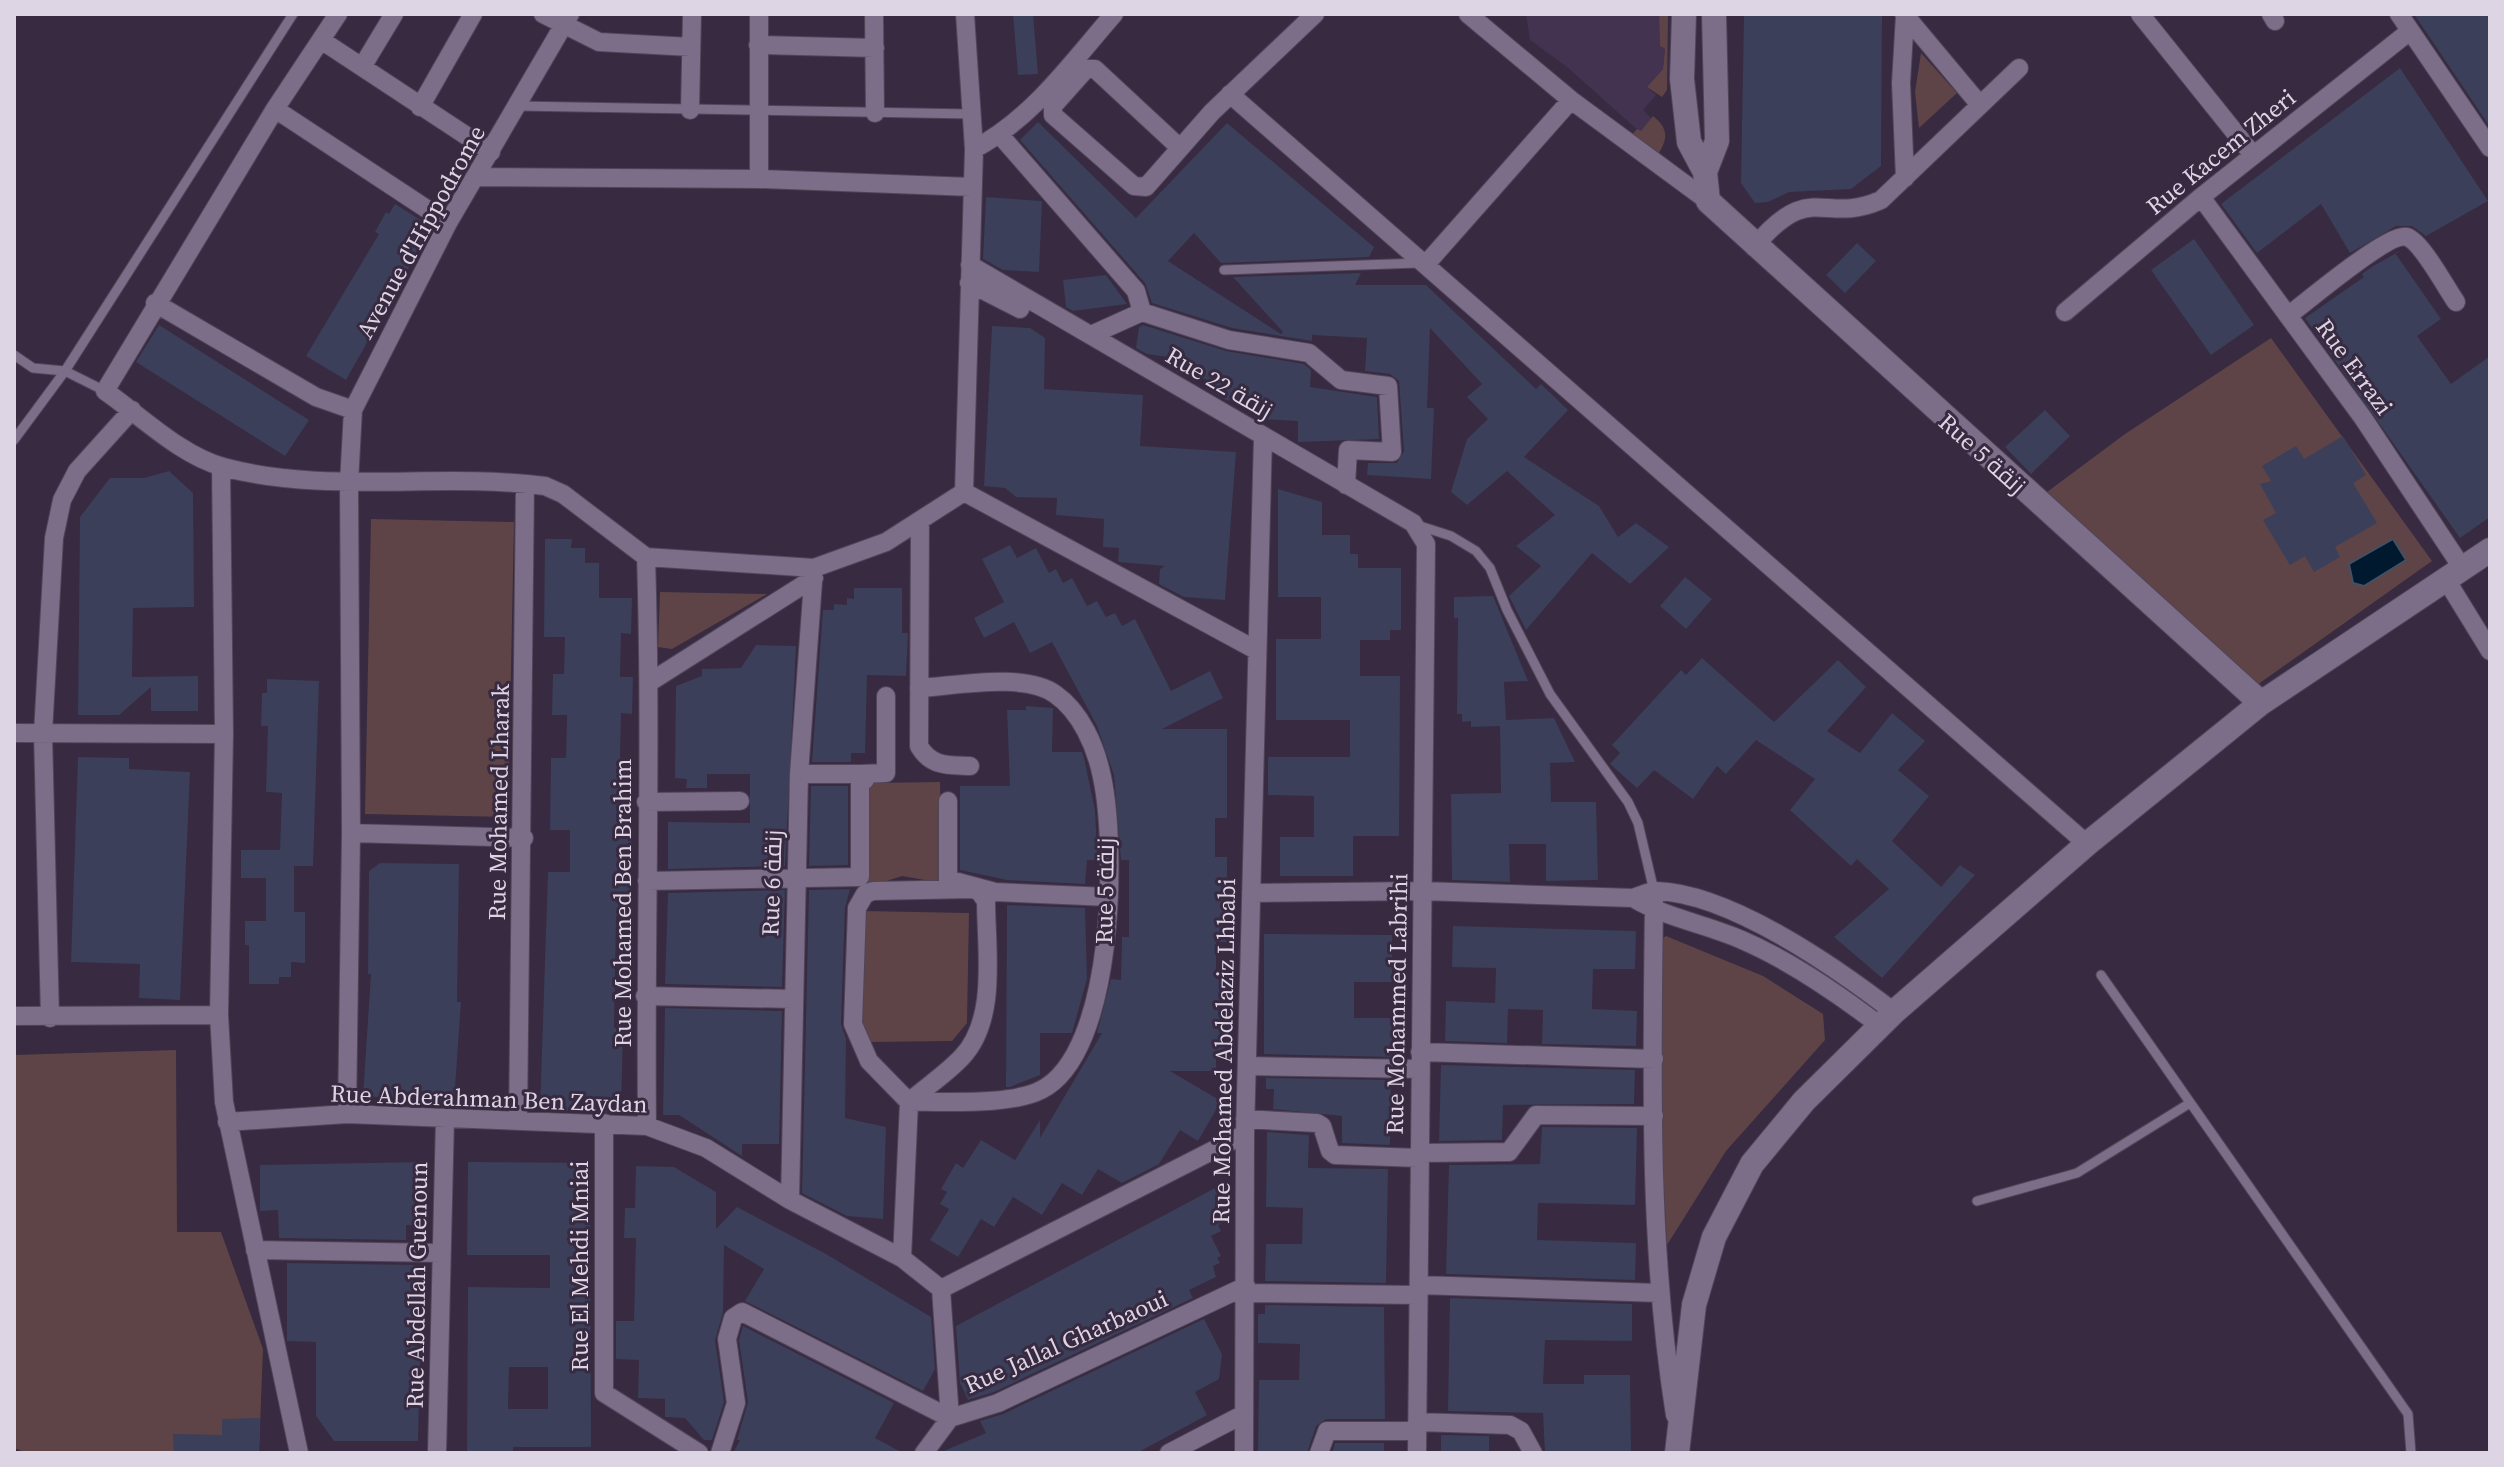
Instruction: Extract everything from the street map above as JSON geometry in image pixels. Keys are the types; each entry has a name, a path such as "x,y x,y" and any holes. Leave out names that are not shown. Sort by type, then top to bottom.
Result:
{"street":[{"path":"338,14 275,109 155,303 105,391 184,447 221,466 349,483 545,486 563,494 646,557 814,573"},
{"path":"362,67 394,14"},
{"path":"420,107 473,14"},
{"path":"543,14 566,20 599,42 691,47"},
{"path":"690,110 692,14"},
{"path":"759,14 756,111 759,179"},
{"path":"874,14 875,113"},
{"path":"964,492 974,149 965,14"},
{"path":"974,149 1000,135 1034,106 1114,14"},
{"path":"1179,147 1095,69 1086,69 1053,106 1053,115 1138,188 1146,187 1230,94 1315,14"},
{"name":"Rue 5 زنقة","path":"1468,14 1571,100 1708,201 1754,247 2261,703"},
{"path":"1684,14 1682,79 1689,142 1705,172 1708,201"},
{"path":"1705,172 1718,131 1714,14"},
{"path":"2140,14 2253,155"},
{"path":"2399,14 2490,148"},
{"path":"1905,15 1980,105"},
{"path":"1905,15 1901,83 1905,178"},
{"name":"Avenue d'Hippodrome","path":"347,1114 351,833 349,483 353,410 448,223 566,20"},
{"name":"Rue Kacem Zheri","path":"2065,312 2201,197 2410,31"},
{"path":"321,40 491,152"},
{"path":"758,45 875,48"},
{"path":"1754,247 1775,222 1794,210 1810,206 1867,206 1881,200 2019,68"},
{"path":"1230,94 1427,263 2087,844"},
{"path":"1427,263 1571,100"},
{"path":"275,109 448,223"},
{"path":"1000,135 1136,291 1142,312"},
{"path":"476,177 759,179 972,187"},
{"name":"Rue Errazi","path":"2201,197 2363,418 2455,575 2490,651"},
{"path":"2288,316 2378,247 2399,237 2407,237 2420,249 2456,302"},
{"path":"970,274 1262,442"},
{"name":"Rue 22 زنقة","path":"970,274 1091,335 1262,442 1413,523"},
{"path":"155,303 316,397 353,410"},
{"path":"1091,335 1142,312 1229,340 1309,353 1341,380 1388,386 1392,452 1348,450 1346,485"},
{"path":"50,1018 43,733 54,538 62,500 77,471 132,410"},
{"name":"Rue Mohamed Abdelaziz Lhbabi","path":"1244,1453 1245,1127 1262,442"},
{"path":"221,466 224,734 219,1015 227,1122 299,1453"},
{"name":"Rue Mohamed Lharak","path":"518,1121 524,838 525,484"},
{"path":"650,682 814,573 886,542 964,492"},
{"path":"964,492 1256,650"},
{"path":"920,520 917,731 924,756 937,764 970,766"},
{"name":"Rue Mohammed Labrihi","path":"1413,523 1421,533 1427,556 1417,1453"},
{"path":"1678,1443 1694,1305 1714,1237 1752,1164 1804,1101 1886,1018 2087,844 2261,703 2490,550"},
{"name":"Rue Mohamed Ben Brahim","path":"646,557 650,682 646,802 647,1126"},
{"name":"Rue 6 زنقة","path":"790,1200 799,774 814,573"},
{"name":"Rue 5 زنقة","path":"909,1102 1015,1098 1042,1090 1067,1068 1098,993 1109,897 1102,777 1080,720 1063,700 1038,685 1019,682 919,688"},
{"path":"799,774 862,777 886,773 886,696"},
{"path":"14,733 224,734"},
{"path":"647,881 860,877 862,777"},
{"path":"646,802 740,801"},
{"path":"948,801 948,883 958,882 995,892 1109,897"},
{"path":"351,833 524,838"},
{"path":"902,1258 909,1102 869,1061 853,1024 857,908 865,894 873,891 979,891 986,901 985,1007 980,1027 963,1056 909,1102"},
{"path":"1251,893 1422,891 1633,898 1654,891 1715,906 1801,946 1886,1018"},
{"path":"1654,891 1654,1116 1659,1293 1678,1443"},
{"path":"1633,898 1654,911 1746,941 1886,1018"},
{"path":"645,996 793,999"},
{"path":"14,1016 219,1015"},
{"path":"1247,1066 1654,1059"},
{"name":"Rue Abderahman Ben Zaydan","path":"227,1122 347,1114 647,1126 706,1148 790,1200 902,1258 941,1289"},
{"path":"924,1453 950,1418 941,1289 1245,1127 1317,1123 1322,1126 1330,1151 1335,1155 1420,1155 1509,1152 1536,1115 1654,1116"},
{"name":"Rue Abdellah Guenoun","path":"437,1453 445,1118"},
{"name":"Rue El Mehdi Mniai","path":"604,1123 604,1393 696,1452"},
{"path":"255,1250 441,1253"},
{"path":"1246,1290 1659,1293"},
{"name":"Rue Jallal Gharbaoui","path":"720,1453 736,1403 727,1339 733,1318 742,1312 950,1418 998,1403 1246,1290"},
{"path":"1169,1453 1244,1414"},
{"path":"1319,1453 1327,1431 1510,1425 1521,1431 1533,1453"}],"lane":[{"path":"14,440 65,371 293,14"},
{"path":"517,106 972,114"},
{"path":"1224,270 1427,263"},
{"path":"14,355 33,368 65,371 105,391"},
{"path":"1413,523 1451,536 1476,551 1490,568 1550,694 1628,802 1638,823 1654,891"},
{"path":"2101,975 2408,1414 2411,1453"},
{"path":"1977,1201 2077,1173 2190,1103"}],"shaded area":[{"path":"1526,14 1659,14 1660,45 1665,49 1663,69 1647,87 1656,95 1643,110 1652,119 1640,132 1567,67 1530,40"},
{"path":"1659,14 1668,14 1667,90 1662,97 1647,87 1663,69 1665,49 1660,46"},
{"path":"1921,53 1957,93 1919,128 1915,92"},
{"path":"1653,116 1665,133 1659,153 1648,152 1628,139 1637,129 1641,131"},
{"path":"2271,338 2432,561 2257,685 2043,495 2125,434"},
{"path":"371,519 514,522 508,817 365,814"},
{"path":"660,592 767,594 672,649 658,647"},
{"path":"940,782 942,883 902,876 865,888 868,783"},
{"path":"862,911 969,913 967,1023 952,1041 867,1042 860,1035"},
{"path":"1666,936 1763,976 1823,1014 1825,1040 1726,1151 1667,1245 1652,946"},
{"path":"176,1050 177,1232 221,1232 263,1349 259,1453 22,1451 14,1448 14,1055"}],"water":[{"path":"2393,539 2406,560 2364,586 2353,583 2349,564"}],"building":[{"path":"1013,14 1033,14 1038,74 1018,75"},
{"path":"1744,14 1882,14 1881,166 1851,189 1789,192 1768,202 1755,203 1741,183"},
{"path":"2414,14 2490,14 2490,127"},
{"path":"2400,68 2488,201 2426,236 2412,226 2396,226 2350,253 2321,204 2257,253 2221,204"},
{"path":"1038,122 1136,218 1227,123 1374,247 1369,257 1221,263 1194,233 1168,261 1281,334 1283,332 1233,277 1361,273 1355,285 1426,285 1536,389 1541,384 1568,410 1524,457 1599,506 1618,537 1636,523 1669,547 1630,584 1592,553 1526,630 1509,596 1541,566 1516,546 1555,515 1507,471 1467,505 1451,492 1467,439 1488,419 1467,397 1482,384 1430,328 1427,408 1434,408 1431,479 1367,475 1368,463 1397,463 1404,451 1399,381 1390,374 1365,371 1367,338 1312,335 1312,341 1232,328 1152,303 1145,283 1020,140"},
{"path":"986,197 1042,201 1039,272 1003,270 983,259"},
{"path":"395,204 432,227 346,380 306,356 379,234 375,232 386,212 389,214"},
{"path":"2194,239 2254,325 2211,355 2151,270"},
{"path":"1857,243 1876,261 1845,293 1826,275"},
{"path":"2395,254 2441,319 2417,336 2451,384 2490,356 2490,517 2460,538 2305,318 2364,277 2362,274 2373,266"},
{"path":"1106,275 1127,304 1073,311 1066,307 1063,280"},
{"path":"159,325 309,420 285,456 136,362"},
{"path":"1143,325 1226,351 1304,364 1311,370 1310,387 1377,397 1379,439 1298,442 1298,421 1258,419 1252,415 1252,404 1226,400 1205,388 1206,379 1186,377 1174,370 1175,358 1147,354 1136,348 1139,327"},
{"path":"992,326 1030,328 1045,338 1044,389 1143,395 1140,446 1236,452 1225,600 1184,597 1159,584 1160,569 1165,566 1118,562 1119,548 1103,547 1104,519 1056,515 1057,498 1016,497 1005,488 984,486"},
{"path":"2045,410 2070,436 2031,474 2005,447"},
{"path":"2343,436 2366,475 2353,483 2377,523 2335,547 2340,557 2314,572 2305,556 2290,565 2263,520 2276,513 2260,484 2271,481 2262,466 2296,446 2304,459"},
{"path":"169,471 193,493 194,607 133,608 132,677 198,676 198,711 151,711 151,687 119,715 78,715 80,517 110,478 144,478"},
{"path":"1278,489 1322,502 1322,535 1350,535 1350,554 1358,554 1358,568 1401,568 1401,630 1390,630 1390,640 1360,640 1360,676 1400,676 1399,836 1353,836 1353,876 1280,876 1280,837 1314,837 1314,796 1268,795 1268,757 1350,757 1350,720 1276,720 1276,639 1321,639 1321,597 1278,597"},
{"path":"545,539 572,539 571,548 585,548 585,563 599,563 599,598 632,598 631,634 621,633 620,677 633,677 632,714 621,713 620,758 633,758 630,916 616,916 614,1028 623,1028 621,1113 540,1110 548,872 570,872 570,830 550,830 551,758 566,758 567,715 552,715 553,674 564,674 565,637 544,637"},
{"path":"1010,545 1017,558 1036,548 1049,573 1056,569 1063,583 1072,578 1087,606 1097,601 1106,617 1115,613 1122,626 1135,619 1171,691 1210,671 1223,698 1162,729 1227,729 1227,818 1215,818 1215,857 1227,857 1227,942 1216,942 1216,979 1226,979 1225,1056 1216,1056 1216,1071 1170,1071 1221,1101 1198,1141 1180,1130 1159,1164 1122,1183 1098,1169 1082,1195 1062,1183 1042,1215 1013,1197 994,1227 981,1219 958,1257 930,1240 949,1209 940,1204 947,1192 941,1189 956,1163 963,1168 981,1140 1015,1160 1040,1120 1040,1138 1102,1033 1097,1033 1111,979 1121,980 1122,937 1129,937 1129,860 1121,860 1114,775 1097,726 1052,642 1030,653 1014,622 984,638 974,618 1004,602 982,559"},
{"path":"1685,577 1712,599 1686,629 1660,606"},
{"path":"854,588 902,588 902,633 908,633 906,676 867,675 865,753 851,753 851,762 812,762 823,610 834,610 834,604 847,605 847,598 854,599"},
{"path":"1493,596 1528,681 1504,682 1506,720 1554,718 1575,762 1550,763 1551,802 1596,802 1598,880 1546,881 1546,844 1509,844 1510,882 1452,880 1451,794 1501,793 1500,726 1471,727 1471,721 1462,722 1462,714 1457,714 1458,618 1454,618 1454,597"},
{"path":"756,645 796,646 785,866 668,869 668,822 750,823 750,774 707,774 707,788 686,788 687,779 675,778 676,686 702,676 702,669 741,668"},
{"path":"1702,658 1774,722 1838,660 1866,687 1827,731 1860,753 1892,713 1925,741 1898,770 1929,796 1892,841 1941,887 1960,865 1975,875 1882,978 1834,937 1889,889 1857,859 1851,866 1790,810 1815,779 1756,740 1726,774 1717,766 1693,799 1654,770 1637,788 1610,764 1620,753 1612,745 1681,670 1686,675"},
{"path":"267,679 319,681 313,866 294,866 294,912 305,912 305,963 291,962 291,977 279,977 279,984 249,984 249,945 245,945 245,921 266,921 266,878 241,878 241,850 280,850 282,793 266,792 268,726 261,726 262,693 267,693"},
{"path":"1026,706 1053,708 1052,752 1082,752 1084,758 1095,810 1097,851 1097,860 1087,860 1085,884 1007,880 960,870 960,786 1010,786 1007,710 1026,710"},
{"path":"78,757 129,758 129,769 190,772 180,1000 139,998 140,964 71,962"},
{"path":"811,786 848,786 848,865 809,866"},
{"path":"380,863 459,864 457,1002 461,1002 454,1102 363,1096 371,974 368,974 369,871"},
{"path":"850,889 845,908 841,1024 846,1039 845,1118 886,1127 883,1219 847,1216 802,1193 809,890"},
{"path":"785,890 782,987 665,984 668,893"},
{"path":"1007,905 1085,908 1087,979 1072,1033 1040,1033 1040,1075 1010,1087 1006,1087"},
{"path":"1453,926 1636,931 1635,969 1593,969 1592,1009 1637,1011 1636,1046 1542,1044 1543,1010 1508,1009 1507,1043 1445,1041 1446,1001 1495,1003 1496,968 1452,967"},
{"path":"1264,934 1392,935 1392,982 1354,982 1354,1018 1393,1018 1393,1057 1264,1054"},
{"path":"665,1008 782,1011 779,1144 742,1144 742,1156 679,1115 663,1115"},
{"path":"1441,1065 1635,1070 1634,1104 1503,1105 1502,1140 1439,1141"},
{"path":"1266,1078 1391,1080 1390,1145 1342,1143 1342,1116 1273,1109 1274,1089 1266,1089"},
{"path":"1542,1127 1637,1128 1635,1205 1538,1203 1537,1240 1636,1243 1635,1280 1446,1274 1449,1165 1540,1164"},
{"path":"1267,1132 1309,1135 1308,1168 1388,1169 1386,1283 1265,1281 1266,1244 1302,1244 1303,1208 1266,1207"},
{"path":"422,1162 423,1225 406,1225 406,1240 279,1238 278,1210 260,1211 260,1165"},
{"path":"468,1162 590,1163 591,1447 513,1447 513,1453 467,1453 468,1287 550,1288 550,1255 467,1255","holes":["509,1367 548,1367 548,1409 508,1409"]},
{"path":"636,1166 674,1167 716,1192 716,1229 737,1207 826,1254 931,1317 935,1369 923,1391 745,1301 764,1269 724,1245 723,1313 715,1340 724,1402 712,1440 704,1440 685,1418 665,1417 665,1399 638,1398 639,1360 616,1359 616,1321 634,1321 636,1238 624,1238 625,1208 635,1208"},
{"path":"1219,1186 1228,1204 1221,1208 1223,1223 1218,1225 1221,1231 1211,1236 1221,1256 1217,1258 1220,1263 1213,1266 1216,1277 1189,1290 1193,1298 994,1392 968,1400 960,1383 956,1326"},
{"path":"287,1263 415,1265 415,1286 422,1286 418,1441 334,1441 316,1416 316,1342 287,1341"},
{"path":"1450,1298 1632,1304 1632,1341 1545,1340 1543,1384 1584,1384 1584,1375 1630,1375 1631,1453 1545,1453 1543,1413 1448,1411"},
{"path":"1265,1305 1384,1307 1385,1419 1326,1419 1316,1426 1307,1453 1258,1453 1259,1380 1299,1380 1300,1344 1258,1343 1258,1314 1265,1314"},
{"path":"1204,1319 1222,1354 1219,1379 1195,1392 1207,1415 1137,1453 939,1453 986,1433 980,1421 1003,1414"},
{"path":"743,1326 894,1403 875,1438 903,1453 733,1453 740,1440 737,1440 748,1402 739,1340"},
{"path":"260,1418 259,1453 174,1453 173,1434 222,1435 222,1419"},
{"path":"1441,1435 1489,1436 1489,1453 1441,1453"},
{"path":"1335,1443 1384,1443 1384,1453 1332,1453"}]}
